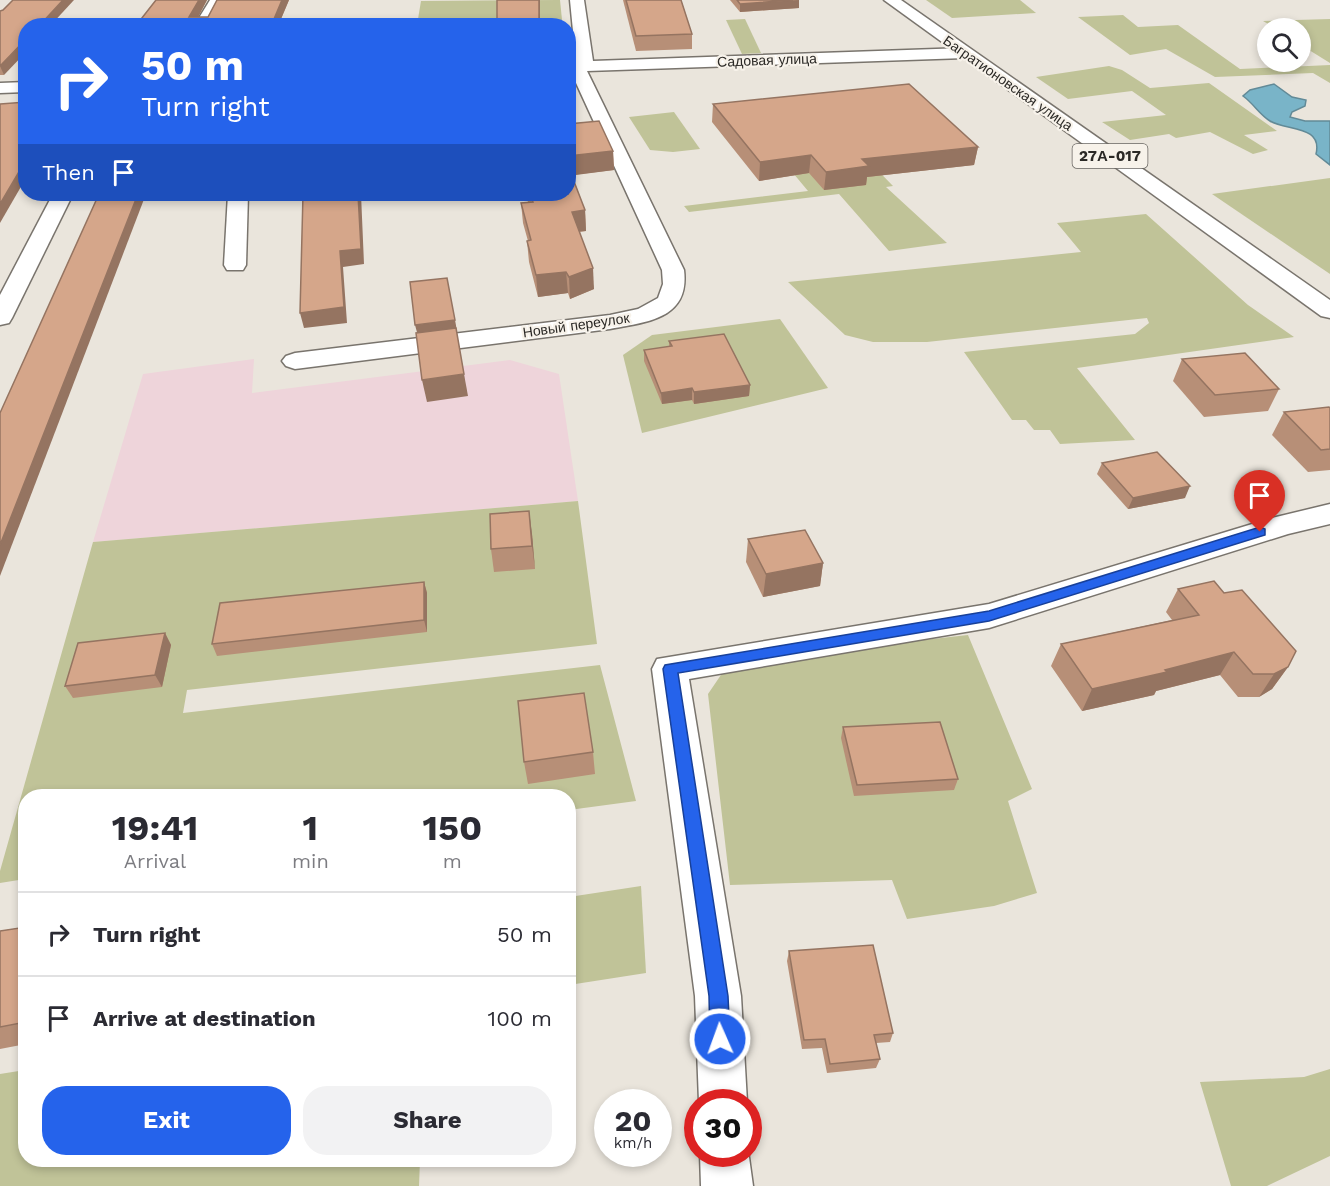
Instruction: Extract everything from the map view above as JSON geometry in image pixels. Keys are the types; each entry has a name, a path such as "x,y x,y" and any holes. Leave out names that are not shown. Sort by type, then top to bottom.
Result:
{"street":[{"path":"206,18 217,0"},
{"path":"577,0 577,67"},
{"name":"Багратионовская улица","path":"891,0 1330,311"},
{"name":"Садовая улица","path":"577,67 965,53"},
{"name":"Новый переулок","path":"295,361 610,322 663,307 674,298 676,285 673,270 577,67"},
{"path":"0,88 18,87"},
{"path":"0,318 59,201"},
{"path":"235,265 238,201"},
{"path":"722,1089 718,996 670,669 989,616 1283,525 1330,514"},
{"path":"726,1167 727,1186"}],"shaded area":[{"path":"254,359 252,393 510,360 559,374 578,501 93,542 143,374"}],"green space":[{"path":"560,0 562,18 418,18 421,1"},
{"path":"926,0 1020,0 1036,13 952,18"},
{"path":"1123,15 1138,27 1178,25 1240,69 1257,68 1257,72 1311,72 1311,66 1330,65 1330,83 1313,73 1215,77 1166,49 1130,55 1078,17"},
{"path":"745,19 761,53 742,54 726,20"},
{"path":"1330,19 1330,63 1311,51 1311,20"},
{"path":"1109,66 1122,70 1150,88 1209,83 1277,131 1244,135 1268,150 1253,154 1210,132 1176,138 1169,134 1130,140 1102,122 1166,115 1132,91 1068,99 1036,77"},
{"path":"674,112 700,149 673,152 650,150 629,117"},
{"path":"854,146 893,186 886,187 947,243 889,251 839,194 689,212 684,206 808,191 778,155"},
{"path":"1330,178 1330,274 1212,194"},
{"path":"1146,214 1248,305 1294,337 1077,368 1135,440 1060,444 1050,430 1034,430 1026,420 1012,420 964,352 1135,334 1149,323 1147,318 927,342 873,342 845,335 788,282 1081,252 1057,223"},
{"path":"780,319 828,388 642,433 623,355 652,335"},
{"path":"578,501 597,644 187,690 183,713 600,665 636,801 576,809 576,789 23,789 93,542"},
{"path":"968,635 1032,789 1008,801 1037,893 994,906 907,919 892,880 730,885 708,694 725,669 798,654"},
{"path":"18,807 18,880 0,883 0,871"},
{"path":"641,886 646,973 576,984 576,896"},
{"path":"1330,1069 1330,1156 1267,1186 1231,1186 1200,1082 1304,1077"},
{"path":"18,1071 18,1167 420,1167 419,1186 0,1186 0,1074"}],"water":[{"path":"1274,84 1292,97 1306,100 1305,106 1292,112 1290,117 1305,121 1330,121 1330,165 1316,154 1317,145 1309,133 1270,121 1243,96 1250,90"}],"building":[{"path":"13,0 63,0 46,18 18,18 18,47 0,66 0,11"},
{"path":"156,0 199,0 189,17 208,17 217,0 282,0 274,18 142,18"},
{"path":"497,0 539,0 539,18 497,18"},
{"path":"626,0 681,0 692,34 636,36"},
{"path":"737,0 793,0 740,4"},
{"path":"909,84 978,147 862,159 869,166 826,172 811,155 760,162 713,104"},
{"path":"18,103 18,174 0,204 0,104"},
{"path":"599,121 613,151 576,155 576,123"},
{"path":"576,187 585,210 572,212 593,268 569,277 566,272 536,275 527,241 531,240 521,203 576,201"},
{"path":"96,201 135,201 0,545 0,413"},
{"path":"303,201 358,201 361,249 340,251 344,307 300,313"},
{"path":"447,278 455,320 415,325 410,282"},
{"path":"456,328 464,374 422,380 416,333"},
{"path":"724,334 750,385 694,392 692,388 661,393 644,350 672,346 669,341"},
{"path":"1245,353 1279,389 1215,395 1182,359"},
{"path":"1329,407 1330,449 1321,450 1284,412"},
{"path":"1157,452 1190,486 1133,498 1102,463"},
{"path":"529,511 532,546 491,549 490,514"},
{"path":"805,530 823,563 766,574 748,539"},
{"path":"1214,581 1224,593 1242,590 1296,651 1288,667 1274,674 1253,674 1234,652 1165,670 1167,672 1092,689 1061,644 1199,615 1178,589"},
{"path":"424,582 424,620 212,644 220,603"},
{"path":"165,633 155,675 65,686 78,643"},
{"path":"584,693 593,752 524,762 518,701"},
{"path":"940,722 958,779 857,785 843,727"},
{"path":"18,928 18,1024 0,1027 0,931"},
{"path":"873,945 893,1033 874,1035 880,1059 830,1064 825,1039 804,1040 789,951"}],"route":[{"path":"720,1039 718,996 670,669 989,616 1260,532"}]}
